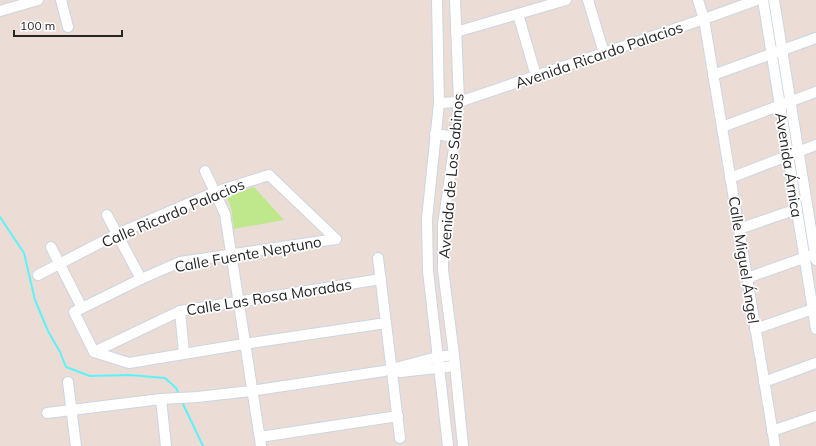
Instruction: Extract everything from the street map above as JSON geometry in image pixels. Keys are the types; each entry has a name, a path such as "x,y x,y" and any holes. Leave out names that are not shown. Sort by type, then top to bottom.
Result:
{"street":[{"path":"0,11 38,0"},
{"path":"61,0 68,27"},
{"name":"Avenida de Los Sabinos","path":"437,0 439,103 427,219 428,264 437,358 448,446"},
{"name":"Avenida de Los Sabinos","path":"455,0 459,102 443,225 443,270 455,361 463,446"},
{"path":"456,32 566,0"},
{"path":"588,0 604,53"},
{"name":"Calle Miguel Ángel","path":"698,0 704,20 775,446"},
{"name":"Avenida Ricardo Palacios","path":"439,103 459,102 704,20 757,0"},
{"name":"Avenida Árnica","path":"763,0 816,329"},
{"name":"Avenida Árnica","path":"774,0 798,152 812,203 816,256"},
{"path":"518,14 536,76"},
{"path":"713,75 816,38"},
{"path":"722,127 816,92"},
{"path":"435,134 455,137"},
{"path":"730,178 816,145"},
{"path":"205,170 224,214 232,254 244,344 260,442 398,416"},
{"name":"Calle Ricardo Palacios","path":"38,275 117,234 215,192 269,175 336,239"},
{"path":"739,229 797,209"},
{"path":"107,215 141,279"},
{"name":"Calle Fuente Neptuno","path":"78,310 141,279 180,262 336,239"},
{"path":"51,247 60,264 94,352 129,363 184,353 386,323"},
{"path":"747,278 804,257 816,256"},
{"path":"378,258 390,371 398,416 400,438"},
{"name":"Calle Las Rosa Moradas","path":"94,352 180,310 381,280"},
{"path":"755,329 813,309"},
{"path":"180,310 184,353"},
{"path":"390,371 437,358 455,361"},
{"path":"47,413 161,399 177,399 251,391 390,371 439,368 455,361"},
{"path":"764,382 816,363"},
{"path":"68,382 76,446"},
{"path":"161,399 166,446"},
{"path":"772,431 816,416"}],"green space":[{"path":"254,187 284,220 234,229 231,208 227,197"}],"waterway":[{"path":"0,217 24,253 35,300 48,331 60,352 66,367 90,376 130,375 165,378 176,388 179,394"},
{"path":"182,402 203,446"}]}
